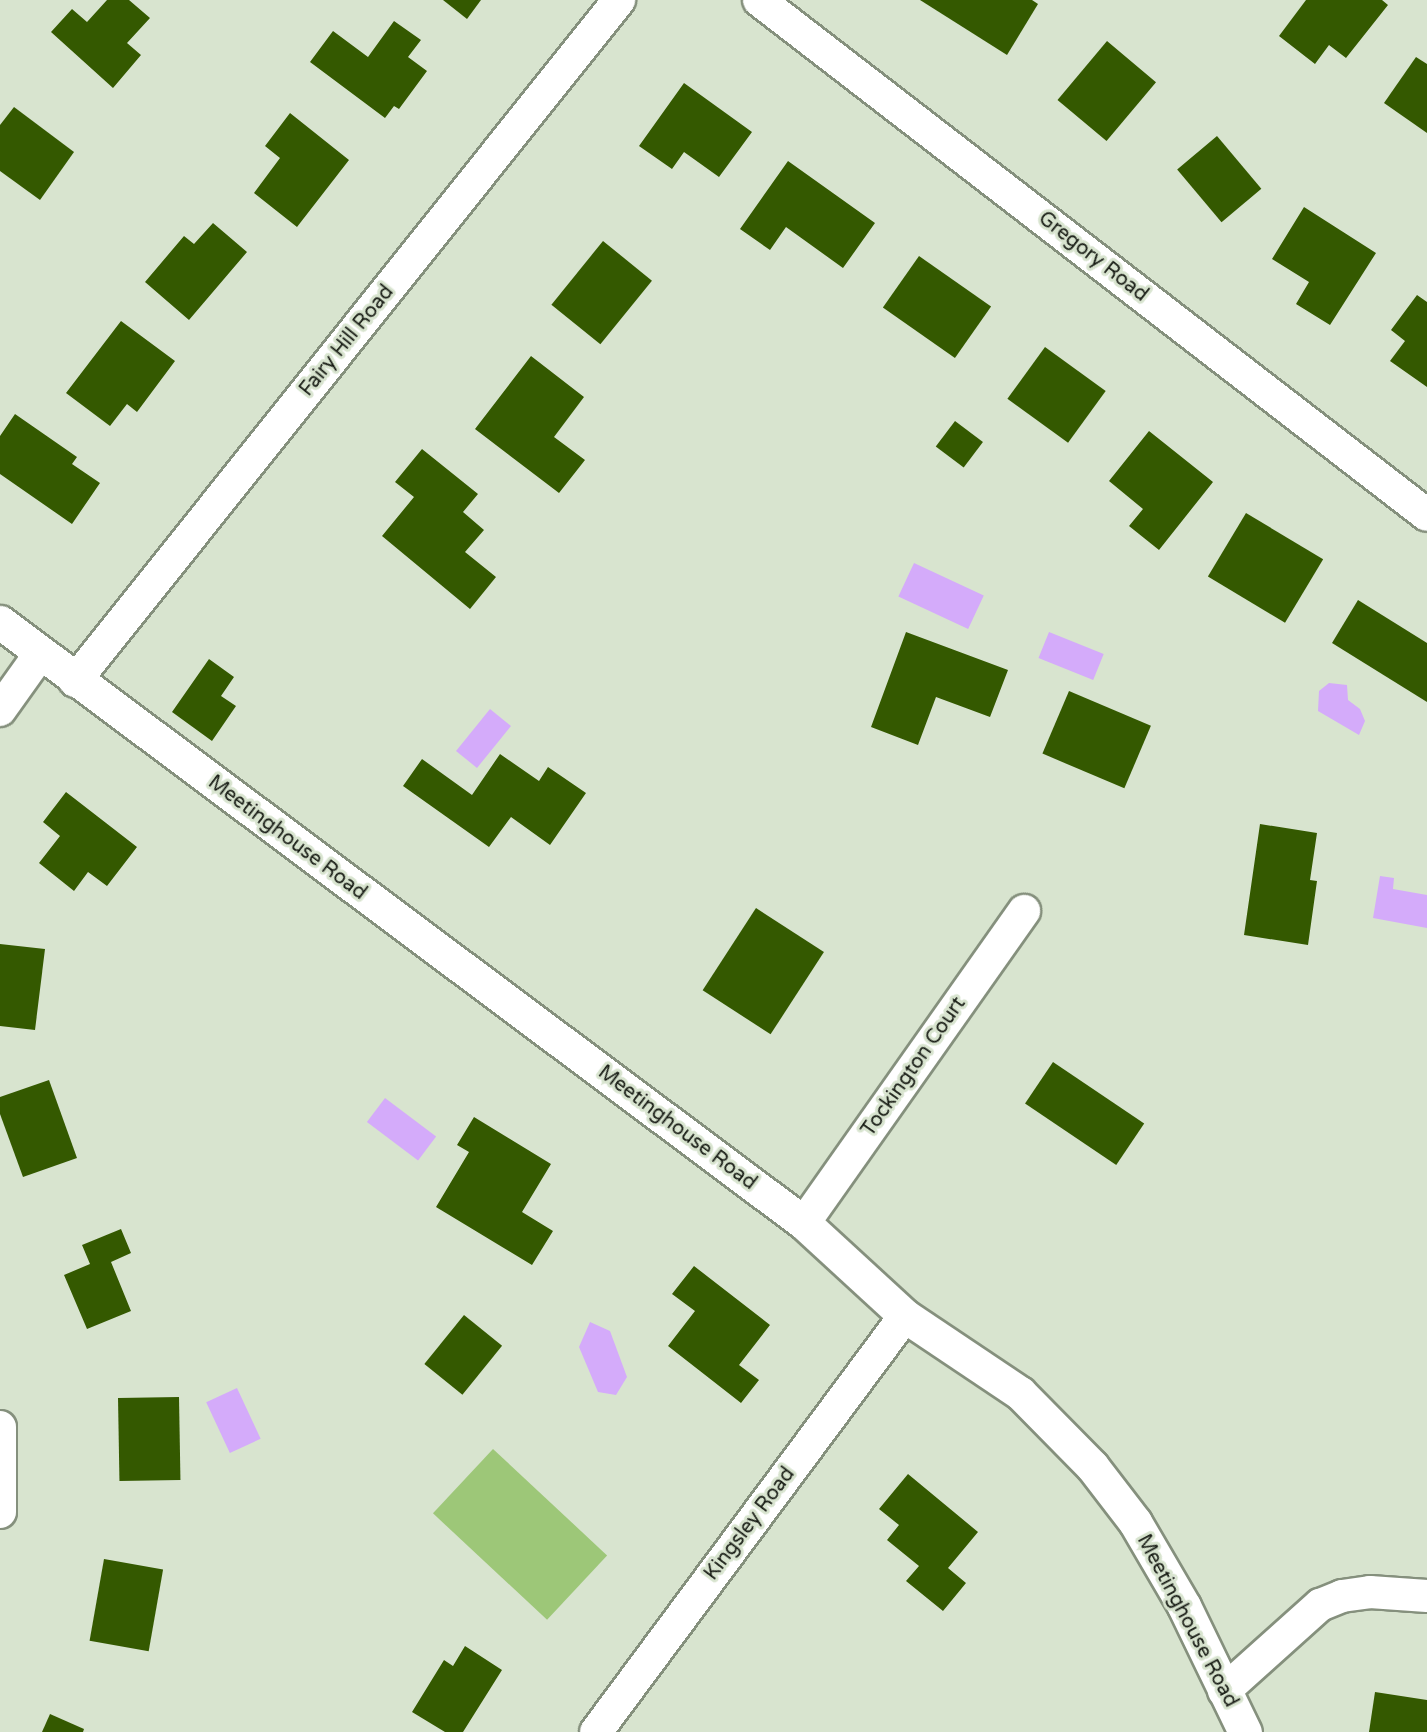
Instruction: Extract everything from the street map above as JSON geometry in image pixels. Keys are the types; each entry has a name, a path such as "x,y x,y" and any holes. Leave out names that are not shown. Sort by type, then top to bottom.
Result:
{"street":[{"name":"Fairy Hill Road","path":"75,681 619,0"},
{"name":"Gregory Road","path":"759,0 1427,515"},
{"name":"Meetinghouse Road","path":"0,622 75,681 804,1223 905,1316 1020,1393 1092,1466 1135,1522 1184,1606 1245,1732"},
{"path":"0,710 40,654"},
{"name":"Tockington Court","path":"804,1223 1024,911"},
{"name":"Kingsley Road","path":"596,1732 905,1316"},
{"path":"0,1427 0,1512"},
{"path":"1224,1692 1320,1605 1342,1596 1370,1592 1427,1596"}],"green space":[{"path":"493,1449 607,1555 547,1620 433,1513"}],"shaded area":[{"path":"914,563 984,596 968,629 898,597"},
{"path":"1049,632 1104,654 1093,680 1039,658"},
{"path":"1329,683 1347,685 1348,700 1360,709 1365,721 1359,735 1318,711 1319,691"},
{"path":"490,709 511,726 477,768 456,751"},
{"path":"1380,876 1394,878 1393,889 1427,895 1427,928 1373,918"},
{"path":"385,1098 436,1137 418,1160 367,1122"},
{"path":"590,1322 610,1331 627,1377 616,1395 598,1392 579,1347"},
{"path":"237,1388 261,1439 230,1453 206,1402"}],"building":[{"path":"107,0 129,0 150,18 127,43 141,55 113,88 51,32 72,9 87,22"},
{"path":"443,0 481,0 467,19"},
{"path":"920,0 1032,0 1038,4 1007,55"},
{"path":"1306,0 1382,0 1388,5 1346,58 1329,45 1315,64 1279,36"},
{"path":"394,21 421,40 408,57 427,71 399,109 394,106 385,118 310,62 333,31 368,57"},
{"path":"1107,41 1156,82 1107,141 1058,100"},
{"path":"1416,57 1427,64 1427,133 1384,103"},
{"path":"684,83 752,132 719,177 684,152 672,169 639,146"},
{"path":"14,107 74,152 40,200 0,171 0,125"},
{"path":"290,113 349,160 297,227 254,193 280,158 265,146"},
{"path":"1217,136 1261,189 1222,222 1177,169"},
{"path":"788,161 875,223 843,268 786,227 770,250 740,229"},
{"path":"1304,207 1376,253 1330,325 1296,304 1309,282 1272,259"},
{"path":"213,223 247,252 189,320 145,282 184,236 194,244"},
{"path":"603,241 652,281 600,344 551,305"},
{"path":"919,256 991,306 955,358 883,308"},
{"path":"1417,295 1427,302 1427,387 1390,361 1405,341 1391,330"},
{"path":"121,321 175,361 137,412 127,404 110,426 66,393"},
{"path":"1045,347 1106,391 1068,443 1007,399"},
{"path":"531,356 584,397 554,437 585,460 559,493 475,429"},
{"path":"15,414 77,457 72,464 100,483 72,524 0,474 0,436"},
{"path":"955,421 983,442 964,468 936,447"},
{"path":"1149,431 1213,482 1159,550 1129,526 1143,509 1109,481"},
{"path":"422,449 478,494 463,512 484,530 465,552 496,577 470,609 382,536 414,497 395,482"},
{"path":"1246,513 1323,559 1285,623 1208,576"},
{"path":"1358,600 1427,643 1427,702 1332,643"},
{"path":"906,632 1008,670 990,717 936,697 918,745 871,727"},
{"path":"209,659 234,677 221,696 236,706 212,741 172,712"},
{"path":"1069,691 1151,726 1124,788 1042,754"},
{"path":"500,754 539,781 548,767 586,793 550,845 511,817 489,847 403,786 422,759 472,795"},
{"path":"66,792 137,847 107,886 88,872 74,891 39,863 60,836 43,822"},
{"path":"1260,824 1317,833 1310,880 1317,881 1308,945 1244,935"},
{"path":"756,908 824,952 771,1034 703,990"},
{"path":"0,944 45,949 35,1030 0,1026"},
{"path":"1053,1062 1144,1124 1116,1165 1025,1103"},
{"path":"49,1080 77,1158 23,1177 0,1114 0,1097"},
{"path":"474,1117 551,1164 522,1212 553,1231 532,1265 436,1207 469,1152 457,1145"},
{"path":"121,1229 131,1253 111,1262 131,1311 87,1329 64,1275 90,1264 82,1245"},
{"path":"694,1266 770,1325 739,1365 759,1380 741,1403 668,1346 695,1311 672,1294"},
{"path":"464,1315 502,1346 462,1395 424,1364"},
{"path":"179,1397 180,1480 119,1481 118,1398"},
{"path":"908,1474 978,1532 948,1568 966,1583 943,1611 906,1581 919,1566 887,1540 899,1525 879,1509"},
{"path":"104,1559 163,1569 149,1651 90,1641"},
{"path":"465,1646 502,1670 463,1732 445,1732 412,1712 444,1660 453,1666"},
{"path":"1375,1692 1427,1700 1427,1732 1369,1732"},
{"path":"50,1714 84,1729 83,1732 42,1732"}]}
